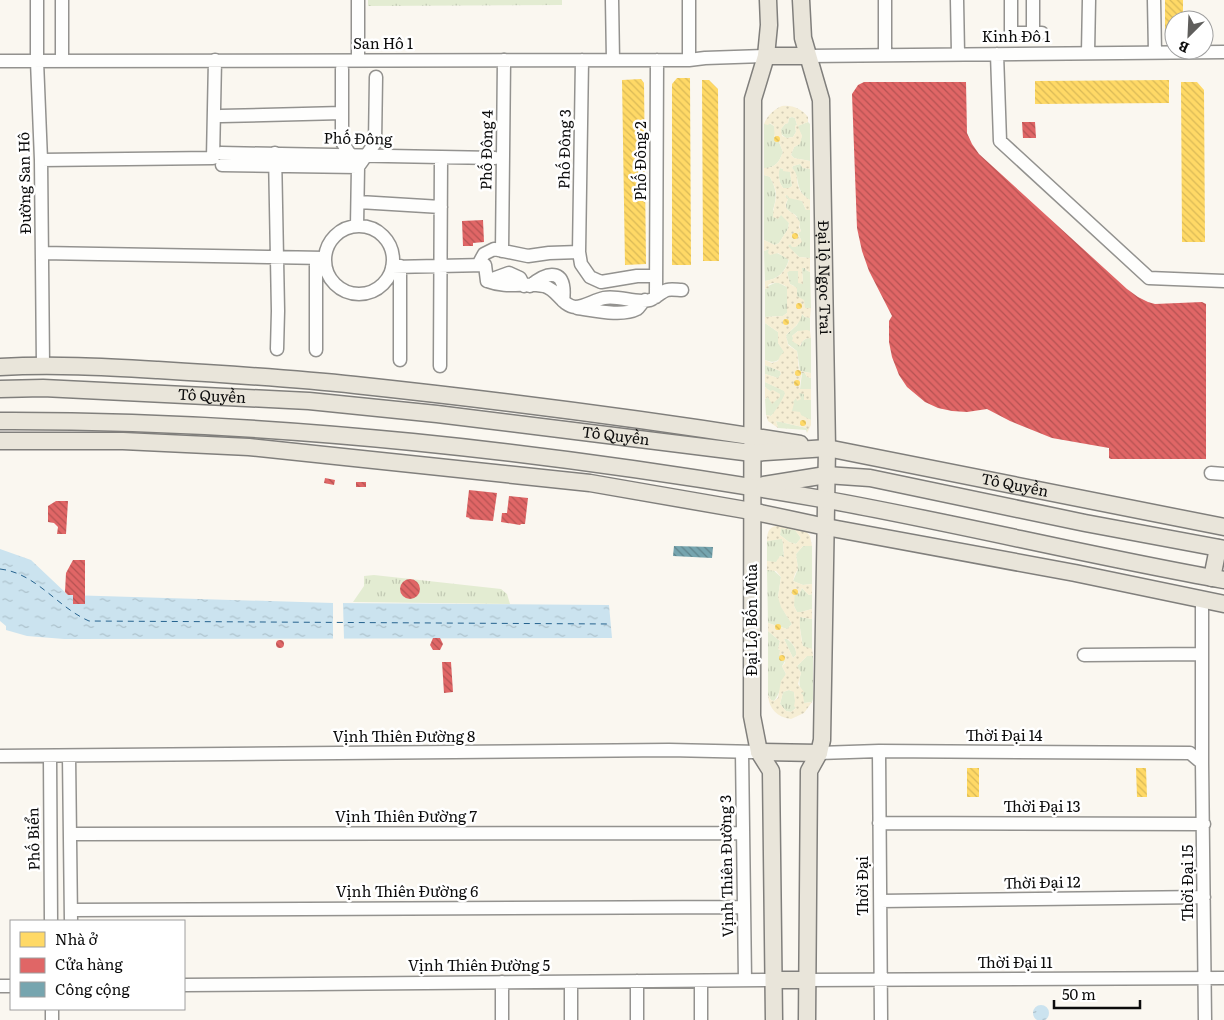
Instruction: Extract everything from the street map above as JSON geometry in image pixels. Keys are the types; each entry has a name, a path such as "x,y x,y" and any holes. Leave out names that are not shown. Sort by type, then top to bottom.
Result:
{"main road":[{"path":"752,487 753,99 766,56 769,25 768,0"},
{"name":"Đại lộ Ngọc Trai","path":"801,0 801,25 807,56 821,100 827,500"},
{"path":"766,56 807,56"},
{"path":"0,367 42,365 318,381 595,413 827,448"},
{"path":"42,365 43,388"},
{"name":"Tô Quyền","path":"0,390 43,388 319,402 447,415 752,454 827,448 1224,527"},
{"name":"Tô Quyền","path":"0,421 178,425 281,431 464,447 622,468 827,500 1218,579"},
{"path":"50,440 52,421"},
{"path":"177,444 178,425"},
{"path":"0,441 123,441 249,447 590,483 751,510 826,527 1075,573 1224,604"},
{"name":"Tô Quyền","path":"752,487 826,475 870,478 1085,523 1221,548"},
{"name":"Đại Lộ Bốn Mùa","path":"752,487 752,721 759,752 771,771 774,1020"},
{"path":"807,1020 809,771 819,753 822,740 827,500"},
{"path":"1075,573 1085,523"},
{"path":"1218,579 1221,548"},
{"path":"759,752 819,753"},
{"path":"774,980 807,980"}],"street":[{"name":"Đường San Hô","path":"37,0 41,160 42,365"},
{"path":"62,0 62,60"},
{"path":"358,0 358,60"},
{"path":"612,0 613,60"},
{"path":"689,0 689,60"},
{"path":"885,0 885,55"},
{"path":"957,0 958,53"},
{"path":"1011,0 1006,33 1037,33 1033,0"},
{"path":"1088,0 1088,53"},
{"path":"1154,0 1154,52"},
{"name":"Kinh Đô 1","path":"807,56 958,53 1224,52"},
{"path":"997,54 1000,141 1149,278 1224,281"},
{"name":"San Hô 1","path":"0,61 689,60 766,56"},
{"path":"41,160 213,158 215,60"},
{"name":"Phố Đông 4","path":"502,246 504,60"},
{"name":"Phố Đông 3","path":"580,252 582,60"},
{"name":"Phố Đông 2","path":"650,298 657,269 657,60"},
{"path":"342,69 342,142 358,167 359,202 357,226"},
{"path":"358,167 376,144 376,77"},
{"path":"221,116 342,114"},
{"name":"Phố Đông","path":"276,160 351,155 495,158"},
{"path":"440,366 441,157"},
{"path":"222,159 276,160 358,167"},
{"path":"276,160 275,256 278,311 277,350"},
{"path":"359,202 441,207"},
{"path":"316,350 321,258 331,240 339,232 357,226 370,228 380,233 388,241 392,252 396,266 400,360"},
{"path":"478,265 484,254 502,246 528,256 580,252 581,264 590,277 601,282 637,276 657,269"},
{"path":"42,254 321,258"},
{"path":"321,258 333,282 342,290 353,294 364,294 375,290 384,283 396,266"},
{"path":"396,266 485,265 487,281 498,286 545,286 557,293 568,304 608,312 637,308 650,298 668,290 682,290"},
{"path":"568,304 584,306 594,300 608,297 650,298"},
{"path":"608,297 608,312"},
{"name":"Thời Đại 15","path":"1202,600 1207,726 1202,763 1205,1020"},
{"path":"1084,656 1205,662"},
{"name":"Vịnh Thiên Đường 8","path":"0,756 669,750 759,752"},
{"name":"Vịnh Thiên Đường 3","path":"742,752 745,980"},
{"name":"Thời Đại","path":"879,752 881,1020"},
{"name":"Thời Đại 14","path":"819,753 1190,752 1202,763"},
{"name":"Phố Biển","path":"50,756 51,920"},
{"path":"70,756 71,916"},
{"name":"Thời Đại 13","path":"879,823 1204,824"},
{"name":"Vịnh Thiên Đường 7","path":"70,834 743,833"},
{"name":"Thời Đại 12","path":"880,901 1204,897"},
{"name":"Vịnh Thiên Đường 6","path":"71,916 743,907"},
{"name":"Thời Đại 11","path":"807,980 1224,978"},
{"name":"Vịnh Thiên Đường 5","path":"185,985 774,980"},
{"path":"637,981 637,1020"},
{"path":"701,981 702,1020"},
{"path":"502,982 502,1020"},
{"path":"571,982 571,1020"}],"green space":[{"path":"368,0 562,0 562,5 368,6"},
{"path":"789,118 795,118 797,125 795,126 796,132 793,137 786,138 781,134 781,129 788,123"},
{"path":"808,122 810,124 810,161 794,158 791,155 802,136 797,126"},
{"path":"769,123 774,126 776,131 774,137 779,142 783,152 776,164 764,168 764,124"},
{"path":"800,164 803,168 810,169 810,200 801,192 797,177 792,168"},
{"path":"780,168 783,171 790,171 792,186 789,188 783,188 780,183 778,172"},
{"path":"764,175 770,177 774,186 776,197 773,210 785,217 789,223 788,229 779,243 775,245 764,240"},
{"path":"787,194 802,201 806,210 810,210 810,258 799,257 787,246 801,240 798,233 801,231 799,220 787,210 786,204 788,199 785,197"},
{"path":"769,249 789,259 780,274 774,279 765,281 764,251"},
{"path":"802,268 810,272 811,308 805,308 797,296 794,286 790,284 787,272 798,271 803,284"},
{"path":"777,282 787,287 787,313 783,316 765,317 765,289"},
{"path":"802,314 810,318 810,331 798,331 792,336 801,346 804,340 811,338 811,373 800,371 797,351 788,344 786,335 797,325"},
{"path":"765,323 778,332 778,343 785,352 775,362 765,360"},
{"path":"765,365 780,371 781,375 778,378 765,374"},
{"path":"802,373 811,378 811,389 800,389"},
{"path":"765,382 785,391 780,406 771,416 766,415 765,399 770,391 765,387"},
{"path":"799,393 804,393 804,400 811,400 811,420 792,412 792,402"},
{"path":"776,421 807,428 807,433 806,430 778,428"},
{"path":"781,528 795,530 801,538 796,544 789,542 780,535"},
{"path":"782,539 784,557 780,556 776,563 767,561 767,541"},
{"path":"803,546 812,546 812,584 803,585 793,581 798,569 796,554"},
{"path":"772,569 781,577 778,597 792,624 787,629 768,623 767,570"},
{"path":"374,575 501,589 507,594 510,604 353,602 364,586 364,576"},
{"path":"802,588 809,595 812,594 812,609 797,612 794,606 794,593 798,591 799,594"},
{"path":"800,617 812,619 812,649 803,647"},
{"path":"768,631 780,641 778,649 785,661 782,666 786,674 774,701 768,695"},
{"path":"784,639 787,639 795,648 796,655 793,658"},
{"path":"807,656 813,656 813,699 812,702 804,703 800,685 801,673 797,666"},
{"path":"789,690 794,692 796,708 791,712 786,711 780,704 783,692"}],"sand":[{"path":"782,106 794,107 808,117 808,122 798,126 802,136 800,144 794,147 791,155 794,158 810,161 810,169 803,168 800,164 792,168 795,171 801,191 810,200 810,210 806,210 802,201 789,198 787,195 785,196 788,199 786,207 800,222 799,227 801,231 798,233 802,242 796,247 792,247 790,244 788,246 799,257 810,258 810,272 802,268 803,284 798,283 798,271 789,271 787,273 790,284 797,288 797,296 804,300 805,308 811,308 810,318 802,314 798,323 786,335 788,345 797,351 799,371 811,373 811,378 802,373 800,389 811,389 811,400 804,400 804,394 799,393 801,399 797,401 796,398 793,402 792,411 800,412 801,415 811,420 807,433 807,428 776,421 778,428 768,421 766,415 771,416 785,394 784,391 765,382 765,374 778,378 781,374 780,371 765,365 765,360 772,363 778,361 784,352 778,343 778,332 765,323 765,317 783,316 787,313 787,287 776,283 768,285 769,288 765,289 765,281 780,275 789,260 778,253 770,255 768,253 769,249 764,251 764,240 775,245 779,243 788,229 789,223 781,215 778,219 773,217 776,197 775,189 770,177 764,175 764,168 776,164 783,152 779,142 775,142 774,126 770,123 768,125 764,124 774,111","holes":["789,118 795,118 797,125 795,126 796,132 793,137 787,138 782,136 781,129 788,123","780,168 783,171 790,172 792,186 789,188 783,188 780,183"]},
{"path":"798,331 810,331 811,338 804,340 800,346 792,341 792,336"},
{"path":"765,387 770,391 773,390 780,394 780,397 772,404 768,397 765,399"},
{"path":"781,525 805,530 810,536 812,546 803,546 796,554 798,569 793,581 803,585 812,584 812,594 809,595 802,588 799,594 798,591 795,591 794,606 797,612 812,609 812,619 800,617 800,623 803,646 812,649 813,656 807,656 797,666 801,673 798,684 804,692 801,693 804,703 812,702 804,713 791,719 775,712 770,704 768,695 774,701 778,698 781,681 786,674 782,666 785,663 784,657 779,655 780,641 768,631 768,623 787,629 792,624 781,607 778,597 781,577 776,571 767,570 767,561 776,562 780,556 784,557 782,539 767,541 770,529","holes":["782,528 784,530 795,530 801,538 796,544 789,542 780,535","784,639 788,639 795,648 796,655 793,658","789,690 794,692 794,706 796,708 791,712 786,711 780,704 783,692"]}],"water":[{"path":"0,549 31,560 68,595 333,603 609,605 612,638 64,639 27,636 6,630 6,626 0,621"},
{"path":"1038,1005 1044,1005 1049,1010 1047,1019 1038,1021 1033,1016 1033,1010"}],"pier":[{"path":"333,603 343,603 344,639 333,639"}],"building: Nhà ở":[{"path":"1165,0 1183,0 1183,10 1165,10"},
{"path":"677,78 690,78 691,265 672,265 672,84"},
{"path":"641,79 644,83 646,264 625,265 622,80"},
{"path":"702,80 709,80 718,89 719,261 703,261"},
{"path":"1169,80 1169,103 1035,104 1035,81"},
{"path":"1181,82 1197,82 1204,90 1205,242 1182,242"},
{"path":"777,136 780,139 777,142 774,139"},
{"path":"795,233 798,236 795,239 792,236"},
{"path":"799,303 802,306 799,309 796,306"},
{"path":"786,319 789,322 786,325 783,322"},
{"path":"798,370 801,373 798,376 795,373"},
{"path":"797,380 800,383 797,386 794,383"},
{"path":"803,420 806,423 803,426 800,423"},
{"path":"795,589 798,592 795,595 792,592"},
{"path":"778,624 781,627 778,630 775,627"},
{"path":"782,655 785,658 782,661 779,658"},
{"path":"967,768 979,768 979,797 967,797"},
{"path":"1136,768 1146,768 1147,797 1137,797"}],"building: Cửa hàng":[{"path":"864,82 966,82 967,133 979,154 1138,297 1155,304 1202,302 1206,304 1206,459 1111,459 1109,458 1109,448 1052,438 1010,421 987,409 967,412 938,408 925,402 907,387 899,375 892,357 889,342 889,321 892,316 869,271 857,228 852,94 858,85"},
{"path":"1022,122 1035,122 1036,138 1023,138"},
{"path":"483,220 484,242 473,243 473,246 463,246 462,221"},
{"path":"325,478 335,480 334,485 324,483"},
{"path":"356,482 366,482 366,487 356,487"},
{"path":"469,490 497,493 493,521 469,519 466,517"},
{"path":"509,496 528,498 525,524 501,522 502,513 507,513"},
{"path":"56,501 68,501 66,534 57,534 58,527 54,523 48,522 48,506"},
{"path":"73,560 85,560 85,604 73,604 73,595 68,595 65,592 66,573"},
{"path":"410,579 417,582 420,589 417,596 410,599 403,596 400,589 403,582"},
{"path":"433,638 440,638 443,644 440,650 433,650 430,645"},
{"path":"280,640 284,644 280,648 276,644"},
{"path":"442,662 451,662 453,692 444,693"}],"building: Công cộng":[{"path":"674,546 713,547 712,558 673,556"}],"ferry route":[{"path":"0,569 25,577 77,615 89,621 610,624"}]}
